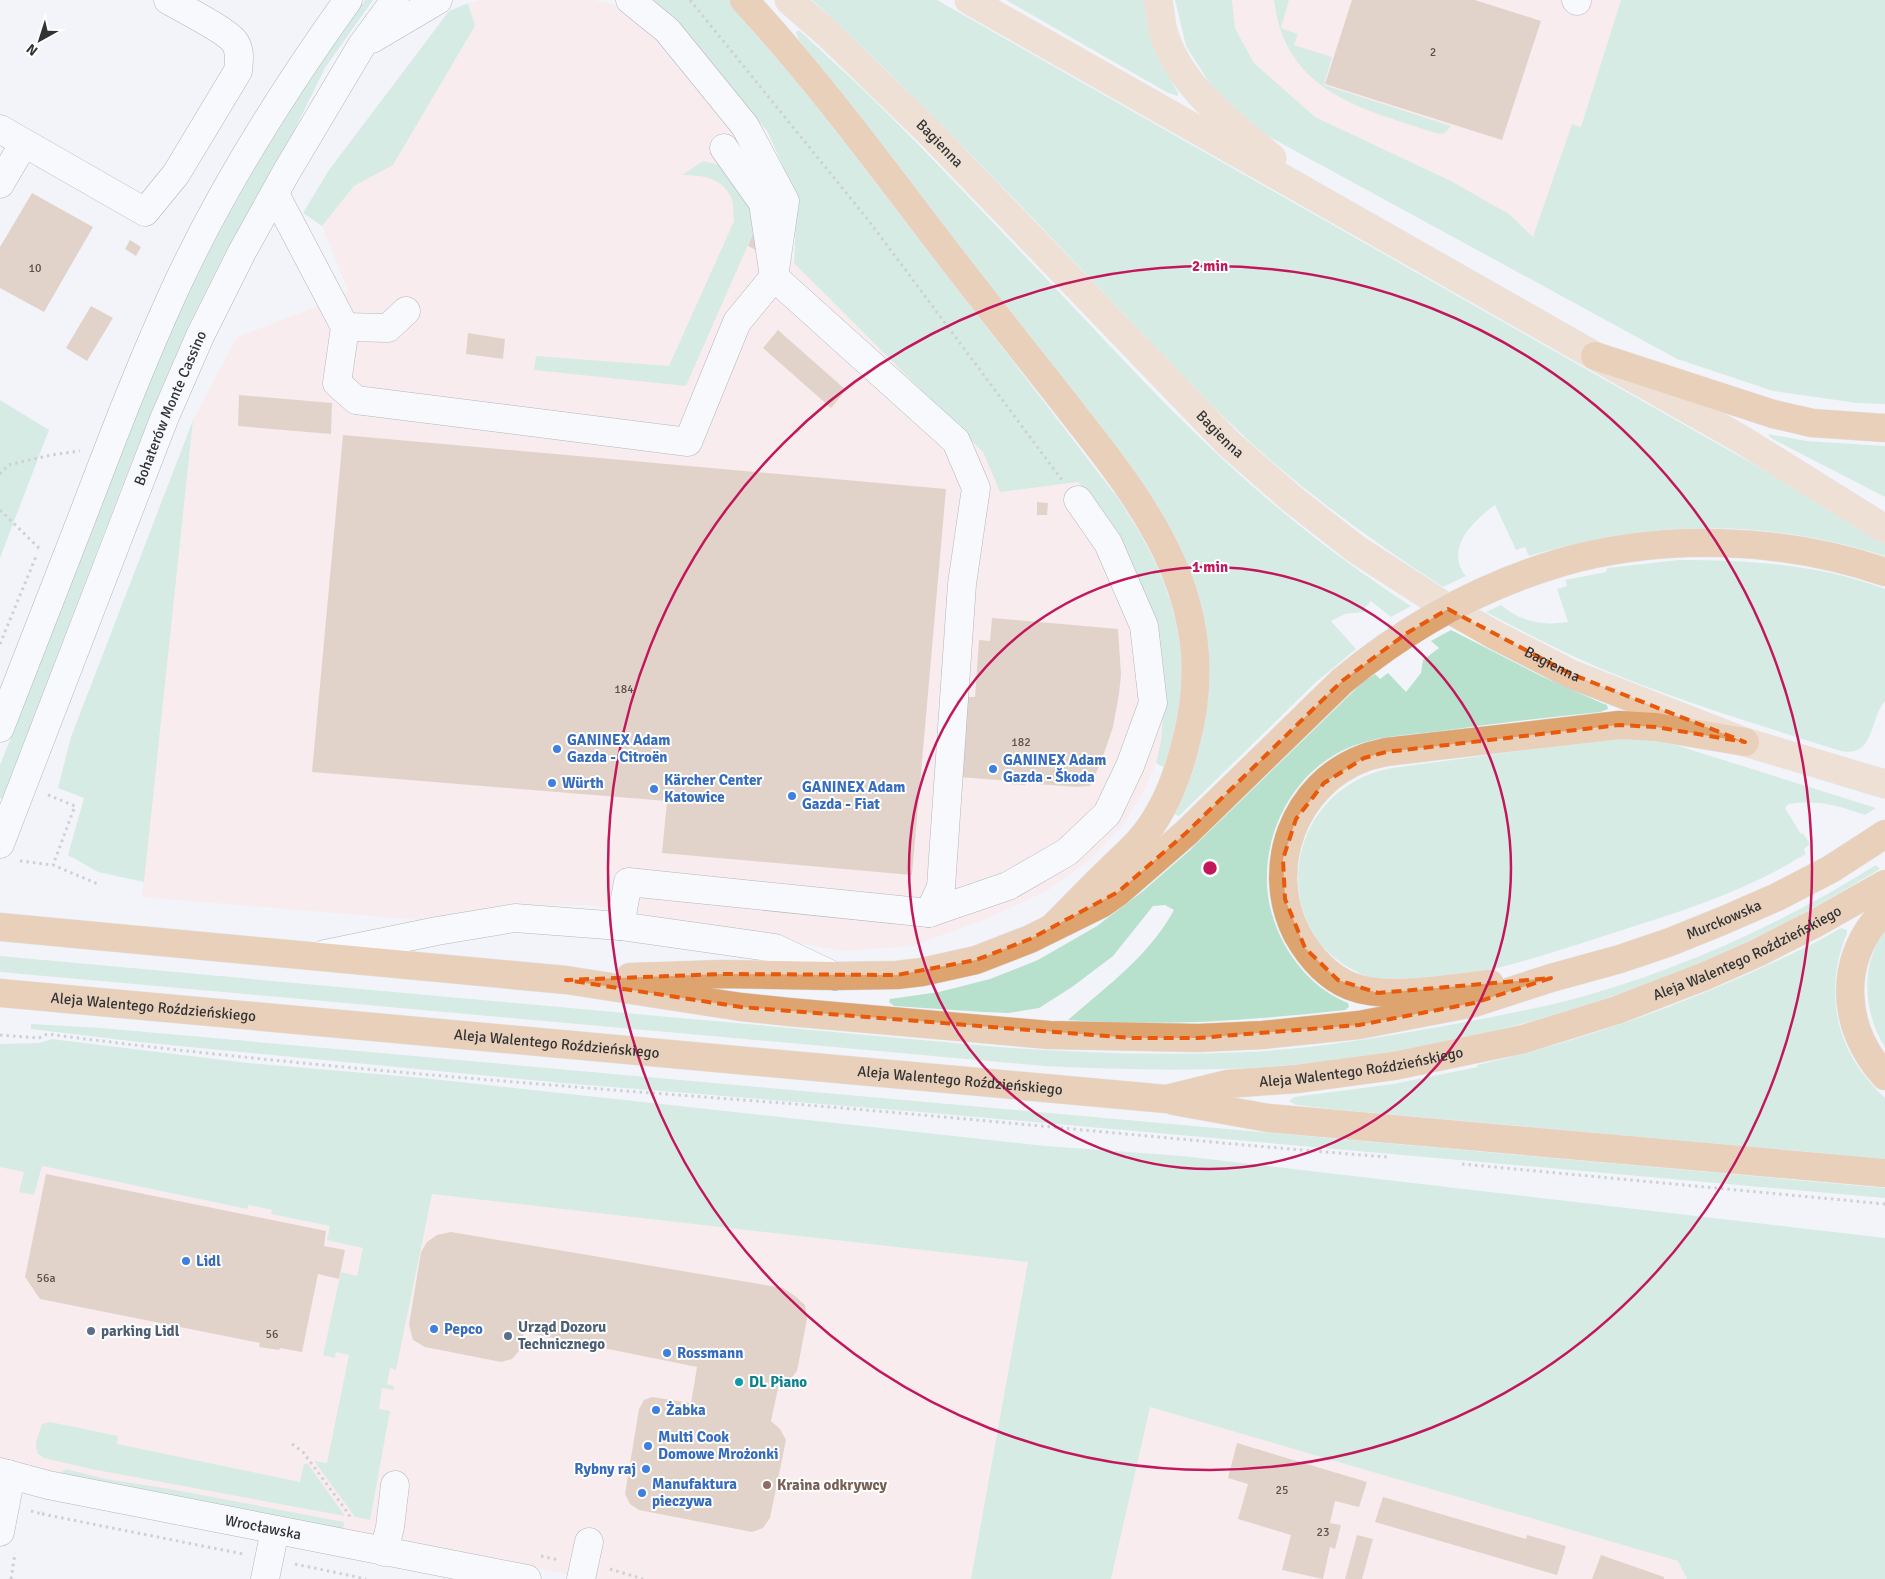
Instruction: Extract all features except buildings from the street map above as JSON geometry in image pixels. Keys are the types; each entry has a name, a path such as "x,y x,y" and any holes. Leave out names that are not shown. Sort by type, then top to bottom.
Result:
{"highway":[{"path":"744,0 767,25 848,125 1098,446 1151,520 1174,566 1185,598 1192,622 1195,683 1190,730 1178,774 1162,808 1144,836 1054,926"},
{"path":"1595,356 1773,414 1812,423 1885,428"},
{"path":"566,980 721,974 897,976 976,960 1006,949 1101,904 1147,868 1186,833 1342,681 1407,633 1476,594 1559,563 1614,551 1686,543 1712,543 1794,550 1836,558 1885,572"},
{"path":"1551,978 1398,993 1378,993 1352,987 1338,980 1319,966 1305,948 1292,924 1285,899 1282,886 1283,859 1296,819 1318,790 1330,778 1364,758 1386,752 1619,725 1656,727 1745,742"},
{"name":"Murckowska","path":"1551,978 1620,959 1670,942 1777,897 1831,869 1885,834"},
{"name":"Aleja Walentego Roździeńskiego","path":"0,993 1166,1099 1227,1084 1297,1079 1394,1066 1524,1039 1617,1010 1714,972 1758,953 1885,884"},
{"path":"1885,910 1875,920 1860,946 1851,971 1849,989 1856,1030 1870,1057 1885,1076"},
{"path":"0,927 566,980 740,1008 1050,1035 1198,1038 1359,1025 1474,1003 1551,978"},
{"path":"1166,1099 1268,1118 1885,1173"}],"main road":[{"name":"Bagienna","path":"789,0 829,35 928,131 1228,443 1320,522 1394,575 1493,634 1571,674 1745,742"},
{"path":"970,0 1741,439 1885,529"},
{"path":"1158,0 1163,31 1190,82 1209,104 1317,198"},
{"path":"1741,439 1885,507"},
{"path":"1745,742 1885,784"}],"street":[{"path":"0,129 145,212 176,174 238,71 240,57 234,42 224,33 168,0"},
{"path":"302,64 335,0"},
{"path":"0,728 120,418 175,288 247,153 302,64 348,0"},
{"name":"Bohaterów Monte Cassino","path":"9,852 13,811 175,394 216,303 275,194 362,46 395,0"},
{"path":"362,46 438,0"},
{"path":"275,194 344,327 337,383 356,400 688,442 737,322 774,277 785,201 745,126 667,30 630,0"},
{"path":"0,184 24,143"},
{"path":"724,148 763,203 774,277 956,441 976,488 962,584 941,887 929,913"},
{"path":"344,327 388,328 406,311"},
{"path":"620,926 628,882 929,913 1008,886 1067,852 1107,814 1130,766 1153,703 1144,626 1108,543 1078,500"},
{"path":"312,957 437,931 515,918 620,926 775,948 834,976"},
{"path":"0,1532 8,1491 4,1473"},
{"name":"Wrocławska","path":"4,1473 48,1485 527,1579"},
{"path":"384,1552 390,1526 395,1485"},
{"path":"267,1569 274,1530"},
{"path":"581,1579 589,1542"}],"path":[{"path":"690,0 869,221 1078,500"},
{"path":"0,474 8,464 86,450"},
{"path":"0,510 40,550"},
{"path":"0,644 32,565"},
{"path":"48,795 75,806 53,866"},
{"path":"9,852 53,866 98,884"},
{"path":"0,1035 39,1038 47,1034 170,1050 1390,1158"},
{"path":"1457,1164 1885,1204"},
{"path":"292,1444 303,1452 348,1512 351,1519"},
{"path":"42,1514 267,1569 366,1579"}],"highlighted area":[{"path":"1448,609 1571,674 1745,742 1656,727 1619,725 1386,752 1364,758 1324,783 1296,819 1283,859 1285,899 1305,948 1338,980 1378,993 1551,978 1474,1003 1359,1025 1198,1038 1131,1038 741,1007 566,980 721,974 897,975 976,960 1030,939 1118,892 1186,833 1342,681 1407,633"}],"shaded area":[{"path":"480,0 594,0 620,6 649,27 739,139 771,196 794,263 983,452 1000,492 1078,482 1088,495 1165,697 1163,728 1156,763 1144,791 1123,825 1090,860 1048,890 987,919 912,946 843,951 587,905 504,905 431,921 142,897 193,420 237,337 321,305 348,291 322,226 354,186 393,165 475,26 468,3"},
{"path":"1232,0 1651,0 1533,238 1509,214 1451,181 1315,117 1254,63 1235,28"},
{"path":"0,1157 247,1209 249,1205 272,1210 272,1214 419,1192 1029,1262 971,1579 592,1579 44,1471 0,1458"},
{"path":"1149,1406 1679,1561 1687,1579 1111,1579"}],"green space":[{"path":"365,0 373,0 325,68 287,145 225,253 188,327 126,476 2,799 0,798 0,765 154,371 187,296 226,219 269,144"},
{"path":"647,0 733,0 766,40 1117,497 1146,544 1158,568 1168,593 1180,645 1182,673 1180,701 1165,768 1156,763 1161,740 1165,697 1088,495 1078,482 1000,492 983,452 794,263 797,197 767,131 666,13"},
{"path":"812,0 937,0 1885,539 1885,556 1795,535 1707,528 1619,535 1529,556 1525,547 1516,550 1495,505 1470,527 1464,536 1458,556 1460,566 1466,576 1443,587 1336,513 1252,444 1187,380 960,143"},
{"path":"1006,0 1144,0 1156,48 1178,96 1168,93"},
{"path":"1175,0 1232,0 1235,28 1254,63 1315,117 1451,181 1509,214 1533,237 1572,124 1581,127 1621,0 1885,0 1885,404 1857,403 1773,391 1677,359 1266,135 1226,106 1207,79 1186,46"},
{"path":"1274,0 1289,0 1281,28 1298,34 1294,45 1332,57 1324,85 1451,126 1445,133 1439,134 1383,116 1332,93 1311,77 1294,57 1281,32"},
{"path":"468,3 475,26 393,165 354,186 322,226 303,213 329,170 449,11"},
{"path":"797,31 800,31 886,112 1148,385 1216,453 1260,493 1302,527 1366,576 1411,606 1391,617 1371,601 1364,609 1364,612 1345,614 1331,621 1356,649 1315,683 1179,816 1174,814 1194,767 1203,728 1208,693 1190,572 1178,546 1163,517 799,40"},
{"path":"703,161 727,167 758,213 754,231 686,386 534,370 536,356 669,366 734,221 731,197 722,185 710,178 682,175"},
{"path":"0,400 49,430 0,558"},
{"path":"193,420 144,882 98,872 68,855 84,798 58,788 71,737"},
{"path":"1768,434 1807,441 1885,446 1885,497 1771,438"},
{"path":"1679,560 1783,565 1835,574 1885,589 1885,701 1876,717 1866,743 1860,749 1852,752 1841,751 1678,698 1606,671 1486,612 1501,605 1524,619 1541,623 1568,622 1557,589 1567,586 1565,580 1606,572 1607,568"},
{"path":"1451,630 1541,676 1607,705 1608,709 1600,712 1371,740 1348,748 1328,759 1310,774 1295,792 1283,812 1274,833 1267,879 1269,902 1279,933 1296,962 1319,986 1333,996 1348,1003 1349,1007 1345,1010 1276,1017 1173,1023 1068,1020 1140,956 1152,942 1174,910 1165,905 1153,906 1113,956 1072,987 1039,1008 1008,1013 894,1006 889,1002 890,999 939,992 990,979 1038,960 1097,926 1142,892 1189,851 1363,682 1375,674 1380,679 1388,673 1406,692 1421,673 1423,660 1439,648 1431,641"},
{"path":"1615,738 1663,741 1876,808 1865,815 1827,804 1788,804 1785,808 1801,834 1803,833 1810,844 1804,849 1806,854 1772,873 1704,903 1665,916 1542,956 1449,980 1434,983 1417,983 1376,979 1340,962 1315,936 1301,904 1298,870 1306,836 1325,806 1353,782 1392,768"},
{"path":"1876,865 1880,869 1769,931 1654,981 1595,1002 1475,1036 1414,1048 1290,1065 1228,1069 1167,1070 1044,1066 0,972 0,956 999,1047 1061,1051 1184,1054 1270,1051 1363,1040 1478,1020 1596,993 1679,964 1760,929 1800,909"},
{"path":"1841,928 1847,930 1847,933 1841,951 1835,988 1839,1025 1853,1059 1864,1075 1885,1098 1885,1159 1331,1109 1296,1105 1289,1101 1294,1097 1393,1084 1478,1067 1477,1065 1585,1036 1656,1012 1725,984 1801,950"},
{"path":"1885,931 1885,1047 1870,1012 1867,986 1871,960 1876,946"},
{"path":"31,1024 102,1028 1885,1188 1885,1198 920,1112 562,1083 138,1042 31,1029"},
{"path":"52,1039 248,1063 424,1078 1046,1146 1182,1156 1885,1238 1885,1579 1687,1579 1678,1561 1150,1407 1111,1579 971,1579 1028,1262 432,1194 396,1370 390,1368 387,1384 394,1386 394,1390 382,1388 379,1409 390,1411 370,1520 355,1517 314,1461 327,1463 349,1355 336,1352 335,1358 323,1355 341,1272 357,1276 363,1248 327,1240 330,1226 271,1214 272,1210 249,1205 247,1209 42,1166 34,1195 19,1192 24,1172 0,1167 0,1044 39,1043"},
{"path":"50,1422 118,1436 117,1444 300,1482 304,1464 308,1464 345,1516 91,1469 44,1458 37,1453 36,1442 42,1424"},
{"path":"66,1469 106,1479 170,1489 344,1522 343,1530 59,1474"}],"place":[{"name":"GANINEX Adam Gazda - Citroën","path":"557,749"},
{"name":"GANINEX Adam Gazda - Škoda","path":"993,769"},
{"name":"Würth","path":"552,783"},
{"name":"Kärcher Center Katowice","path":"654,789"},
{"name":"GANINEX Adam Gazda - Fiat","path":"792,796"},
{"name":"Lidl","path":"186,1261"},
{"name":"Pepco","path":"434,1329"},
{"name":"parking Lidl","path":"91,1331"},
{"name":"Urząd Dozoru Technicznego","path":"508,1336"},
{"name":"Rossmann","path":"667,1353"},
{"name":"DL Piano","path":"739,1382"},
{"name":"Żabka","path":"656,1410"},
{"name":"Multi Cook Domowe Mrożonki","path":"648,1446"},
{"name":"Rybny raj","path":"646,1469"},
{"name":"Kraina odkrywcy","path":"767,1485"},
{"name":"Manufaktura pieczywa","path":"642,1493"}]}
